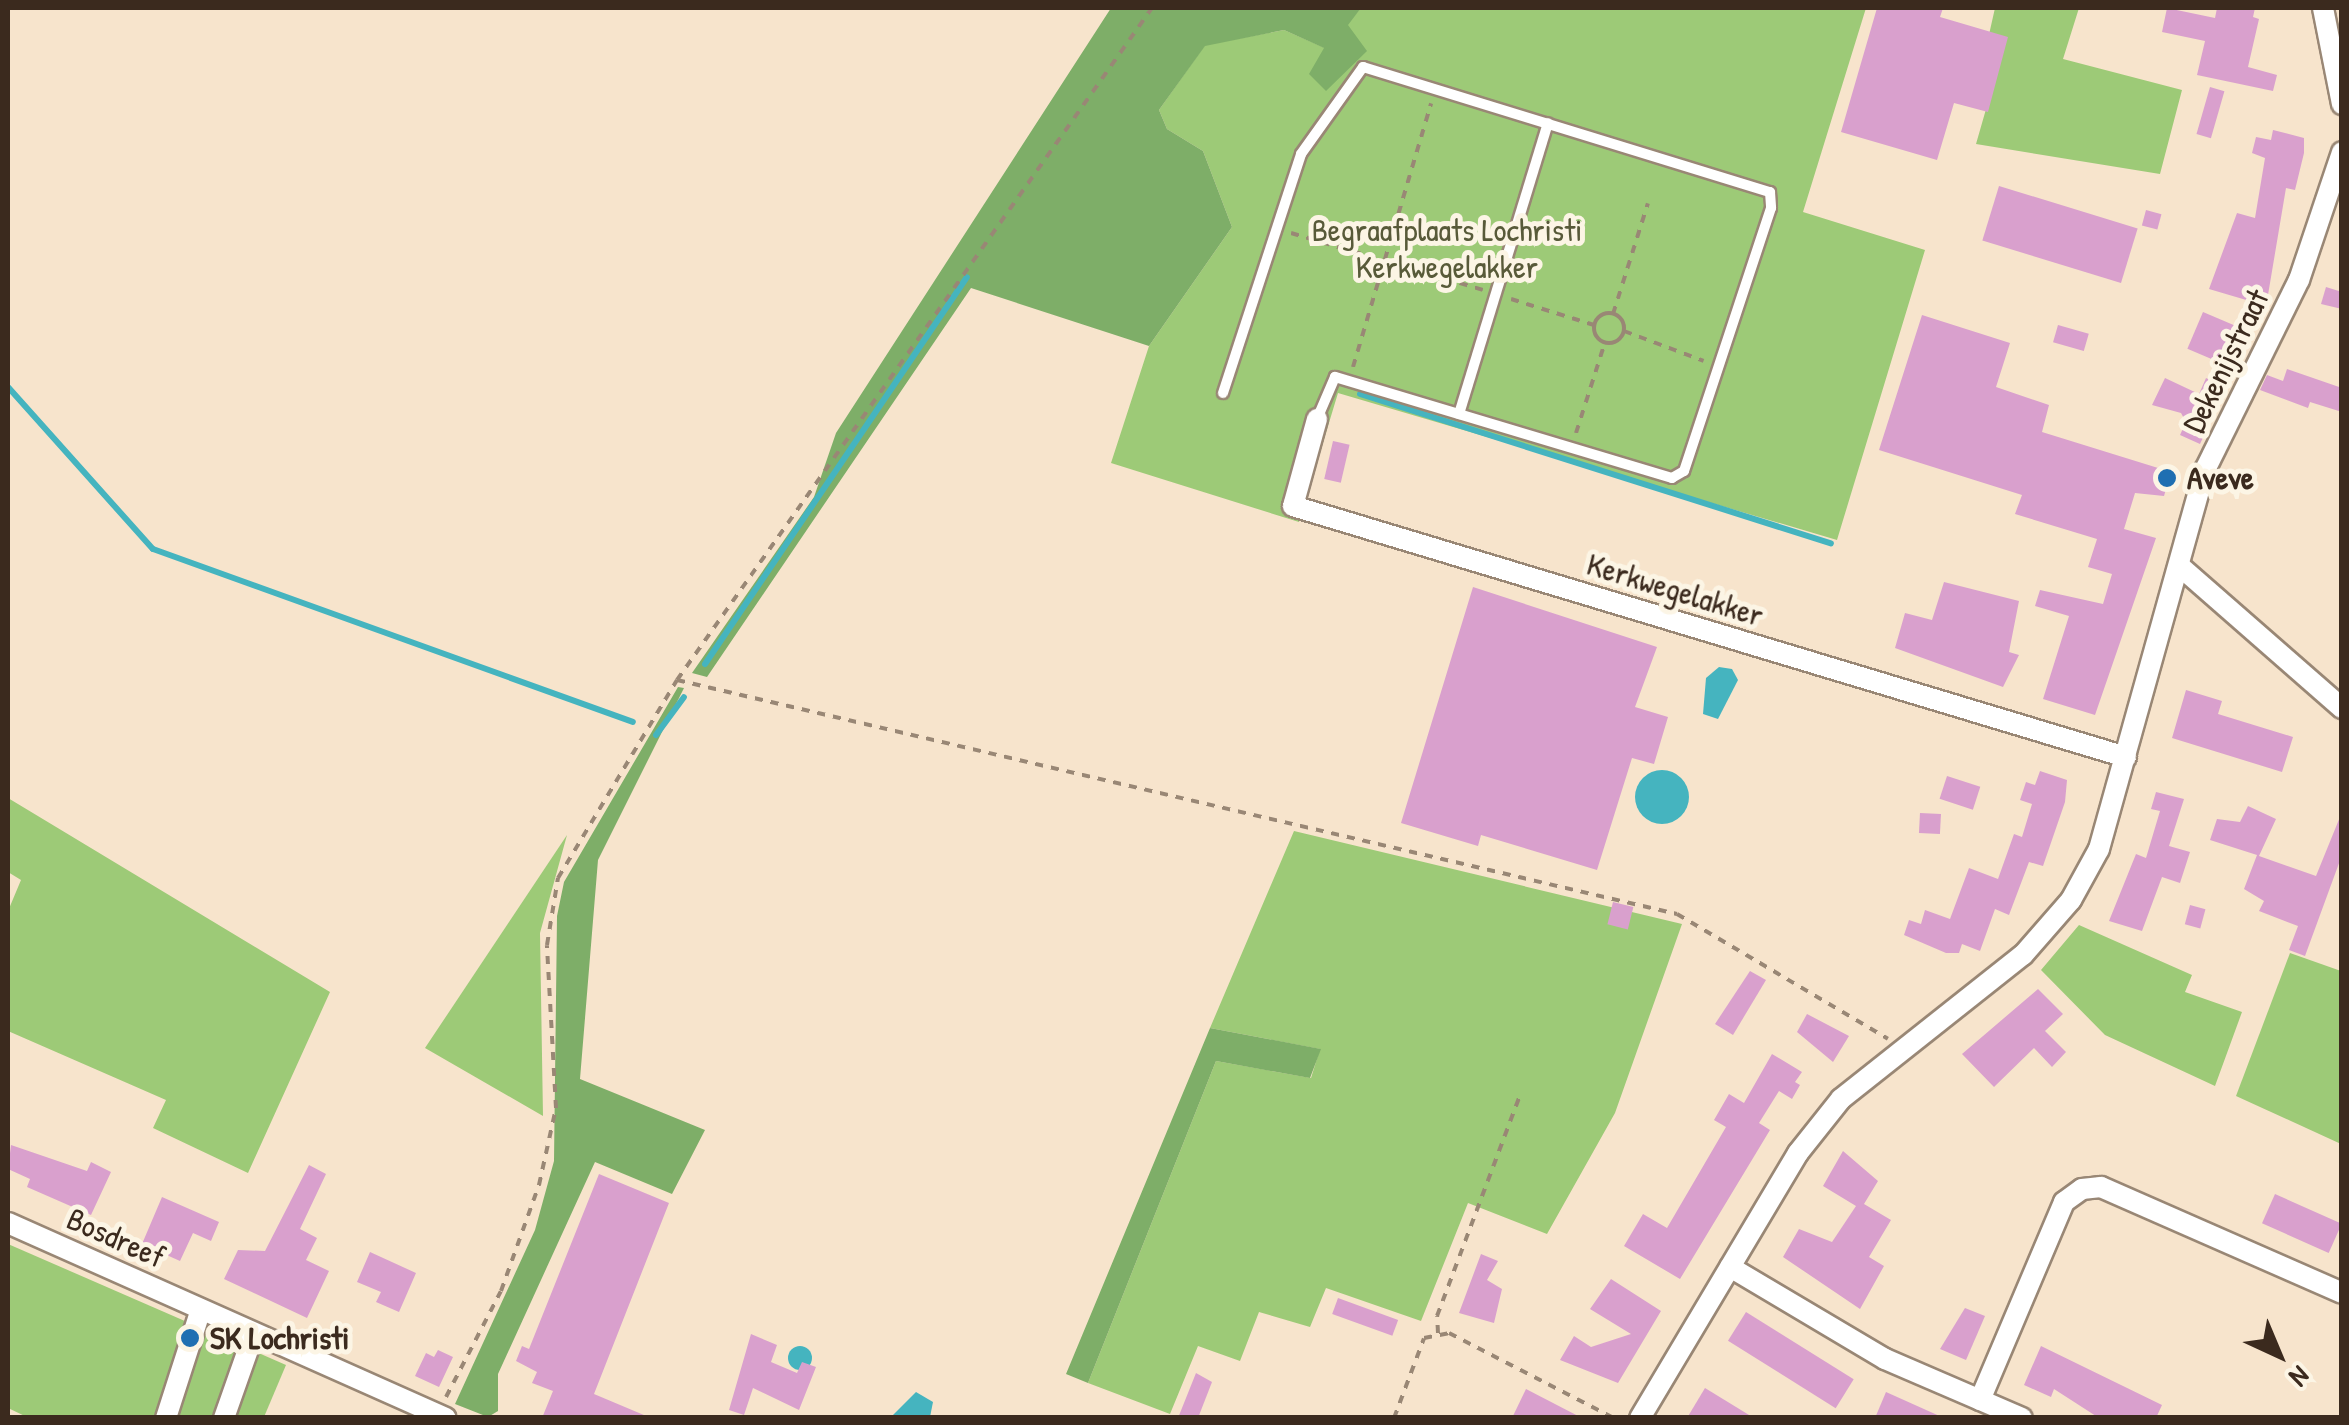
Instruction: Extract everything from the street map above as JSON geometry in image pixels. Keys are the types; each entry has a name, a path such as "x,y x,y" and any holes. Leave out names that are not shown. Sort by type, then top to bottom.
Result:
{"street":[{"path":"2323,8 2342,104"},
{"name":"Dekenijstraat","path":"2182,568 2186,530 2205,470 2299,280 2342,152"},
{"name":"Kerkwegelakker","path":"1317,419 1293,506 2126,757"},
{"path":"1640,1418 1798,1154 1840,1100 2023,955 2071,900 2099,849 2182,568 2342,708"},
{"path":"1980,1400 2064,1202 2082,1188 2101,1187 2342,1293"},
{"name":"Bosdreef","path":"8,1223 440,1416"},
{"path":"1730,1267 1885,1359 2022,1418"},
{"path":"166,1418 200,1309"},
{"path":"224,1418 254,1333"}],"lane":[{"path":"1222,393 1302,154 1362,67 1770,192 1770,208 1684,471 1672,478 1570,451 1334,377 1317,419"},
{"path":"1459,414 1548,124"}],"path":[{"path":"440,1416 501,1292 539,1185 556,1108 547,945 558,878 677,680 1152,8"},
{"path":"1350,381 1435,89"},
{"path":"1594,325 1612,314 1648,203"},
{"path":"1277,229 1594,325 1605,342"},
{"path":"1612,314 1624,331 1718,366"},
{"path":"1570,451 1605,342 1624,331"},
{"path":"677,680 1677,914 1904,1048"},
{"path":"1438,1333 1438,1316 1521,1093"},
{"path":"1394,1418 1424,1338 1438,1333 1614,1418"}],"green space":[{"path":"1111,8 1361,8 1348,25 1367,51 1326,91 1309,74 1324,48 1284,30 1205,46 1159,110 1167,129 1203,151 1232,227 1149,346 971,288 707,677 692,673 814,497 836,433"},
{"name":"Begraafplaats Lochristi Kerkwegelakker","path":"1361,8 1866,8 1803,212 1925,250 1837,540 1338,393 1299,522 1111,463 1149,346 1232,227 1203,151 1167,129 1159,110 1205,45 1284,30 1325,48"},
{"path":"1995,8 2079,8 2063,59 2182,90 2160,174 1976,144 2005,43 1988,39"},
{"path":"678,687 684,688 598,860 580,1079 705,1130 672,1194 595,1162 498,1374 498,1411 488,1417 455,1404 535,1230 554,1161 557,916 564,882"},
{"path":"8,798 330,992 248,1173 153,1128 166,1100 8,1031 8,911 21,880 8,872"},
{"path":"1294,831 1682,924 1615,1113 1547,1234 1468,1203 1421,1321 1326,1288 1310,1327 1259,1312 1240,1361 1198,1346 1170,1414 1088,1383 1216,1061 1311,1078 1320,1049 1210,1028"},
{"path":"567,835 540,933 543,1116 425,1048"},
{"path":"2079,925 2192,975 2185,992 2242,1012 2215,1086 2105,1035 2041,970"},
{"path":"2290,953 2341,971 2341,1144 2236,1096"},
{"path":"1210,1028 1321,1049 1310,1078 1216,1061 1088,1383 1066,1374"},
{"path":"8,1244 286,1365 264,1417 29,1418 8,1408"}],"water":[{"path":"1719,667 1732,669 1738,680 1718,719 1703,714 1706,678"},
{"path":"1662,770 1681,778 1689,797 1681,816 1662,824 1643,816 1635,797 1643,778"},
{"path":"800,1346 809,1349 809,1367 800,1370 791,1367 788,1358 791,1349"},
{"path":"916,1392 933,1402 930,1417 891,1417"}],"building":[{"path":"1877,8 1943,8 1940,17 2008,37 1988,112 1954,103 1937,160 1841,132"},
{"path":"2167,8 2215,18 2217,8 2255,8 2253,17 2259,19 2248,67 2277,75 2273,91 2197,75 2205,41 2162,32"},
{"path":"2210,87 2224,91 2211,138 2196,134"},
{"path":"2273,130 2304,138 2304,153 2295,190 2286,188 2268,295 2256,292 2253,302 2209,289 2237,213 2255,218 2265,158 2252,153 2256,137 2271,140"},
{"path":"1999,186 2138,228 2121,283 1982,241"},
{"path":"2146,210 2161,214 2157,230 2142,225"},
{"path":"2326,287 2342,292 2342,309 2321,304"},
{"path":"2203,312 2245,330 2230,367 2187,349"},
{"path":"1922,315 2010,343 1996,387 2049,405 2042,432 2171,472 2164,496 2135,493 2124,529 2156,538 2095,715 2043,699 2069,616 2035,606 2040,590 2103,604 2112,574 2088,567 2097,539 2015,514 2022,495 1879,450"},
{"path":"2058,325 2089,334 2084,351 2053,342"},
{"path":"2287,369 2342,388 2342,412 2310,402 2308,408 2260,390 2267,375 2283,381"},
{"path":"2165,378 2199,394 2206,378 2226,388 2200,444 2180,435 2186,422 2181,413 2152,405"},
{"path":"1333,441 1350,445 1341,483 1324,479"},
{"path":"1944,582 2019,601 2009,652 2019,655 2003,687 1895,648 1905,613 1932,620"},
{"path":"1473,587 1657,647 1635,707 1668,717 1654,764 1632,758 1597,870 1481,835 1478,846 1401,823"},
{"path":"2186,690 2222,701 2218,714 2293,737 2282,772 2172,738"},
{"path":"2040,771 2067,780 2065,802 2043,866 2029,862 2009,915 1995,909 1980,951 1962,944 1959,953 1946,953 1904,935 1909,920 1921,924 1925,910 1950,919 1969,868 1998,879 2014,834 2022,837 2032,804 2020,800 2026,782 2035,785"},
{"path":"1947,776 1980,787 1973,810 1940,799"},
{"path":"2156,792 2184,799 2169,846 2190,852 2180,883 2162,877 2142,931 2109,921 2136,854 2146,858 2160,811 2151,809"},
{"path":"2248,806 2276,819 2259,856 2316,876 2342,812 2342,855 2305,956 2289,950 2298,926 2259,911 2264,901 2244,889 2257,855 2210,840 2217,819 2240,822"},
{"path":"1920,813 1941,814 1940,834 1919,833"},
{"path":"1613,902 1633,907 1628,929 1607,924"},
{"path":"2190,905 2205,909 2200,928 2185,924"},
{"path":"1750,971 1766,980 1733,1035 1715,1024"},
{"path":"2038,989 2063,1014 2045,1031 2066,1052 2052,1067 2034,1048 1994,1087 1962,1054"},
{"path":"1807,1014 1849,1036 1833,1062 1797,1032"},
{"path":"1772,1054 1802,1072 1795,1082 1800,1085 1792,1099 1779,1091 1759,1123 1770,1130 1680,1279 1624,1246 1643,1214 1667,1228 1726,1127 1714,1120 1729,1094 1744,1103"},
{"path":"11,1145 87,1171 91,1162 111,1172 91,1215 27,1187 30,1179 8,1169"},
{"path":"1843,1151 1878,1181 1864,1204 1891,1220 1869,1257 1884,1266 1860,1309 1783,1257 1799,1229 1832,1242 1856,1206 1823,1186"},
{"path":"309,1165 326,1174 300,1229 317,1238 306,1260 329,1271 307,1318 224,1279 238,1250 265,1251"},
{"path":"599,1174 669,1203 594,1394 651,1418 542,1418 553,1391 532,1383 537,1372 516,1361 522,1346 529,1349"},
{"path":"2275,1194 2342,1224 2329,1253 2262,1223"},
{"path":"162,1197 219,1222 211,1241 193,1233 180,1261 142,1244"},
{"path":"370,1252 416,1273 399,1312 376,1302 381,1292 357,1282"},
{"path":"1481,1254 1498,1261 1487,1280 1502,1289 1494,1323 1459,1313"},
{"path":"1611,1279 1661,1311 1618,1383 1560,1360 1574,1336 1591,1347 1631,1334 1590,1309"},
{"path":"1338,1298 1398,1320 1392,1336 1332,1314"},
{"path":"1965,1308 1985,1316 1966,1360 1940,1349"},
{"path":"1746,1312 1854,1379 1836,1408 1728,1341"},
{"path":"751,1334 777,1345 771,1362 797,1373 802,1362 816,1367 799,1410 753,1388 744,1415 729,1410"},
{"path":"2041,1346 2162,1405 2156,1418 2099,1418 2054,1389 2051,1397 2024,1385"},
{"path":"438,1350 453,1357 439,1387 415,1376 426,1353 434,1357"},
{"path":"1196,1373 1212,1382 1198,1418 1178,1418"},
{"path":"1705,1388 1754,1418 1687,1418"},
{"path":"1526,1389 1582,1418 1512,1418"},
{"path":"1886,1392 1944,1418 1875,1418"}],"waterway":[{"path":"705,664 967,277"},
{"path":"8,387 153,549 633,722"},
{"path":"1360,394 1831,543"},
{"path":"656,735 684,697"}],"place":[{"name":"Aveve","path":"2167,478"},
{"name":"SK Lochristi","path":"190,1338"}]}
